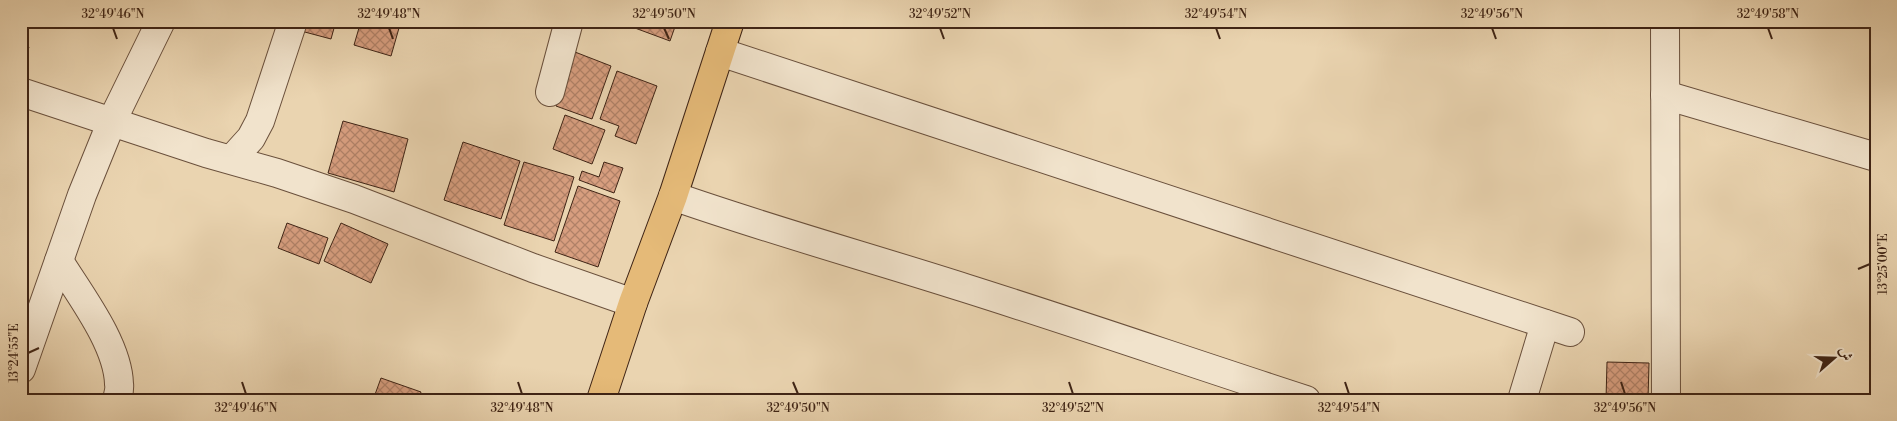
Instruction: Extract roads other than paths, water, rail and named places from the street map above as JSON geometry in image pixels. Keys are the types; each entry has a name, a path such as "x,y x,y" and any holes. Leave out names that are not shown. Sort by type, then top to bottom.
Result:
{"main road":[{"path":"601,400 633,303 674,196 730,21"}],"street":[{"path":"21,369 82,195 112,121 161,21"},
{"path":"232,159 251,138 260,121 293,21"},
{"path":"550,92 569,21"},
{"path":"1665,21 1666,400"},
{"path":"720,52 1557,328 1522,400"},
{"path":"21,92 354,199 533,268 633,303"},
{"path":"1665,94 1876,157"},
{"path":"674,196 752,224 886,263 1062,318 1306,400"},
{"path":"59,261 104,334 112,353 120,385 117,400"}]}
